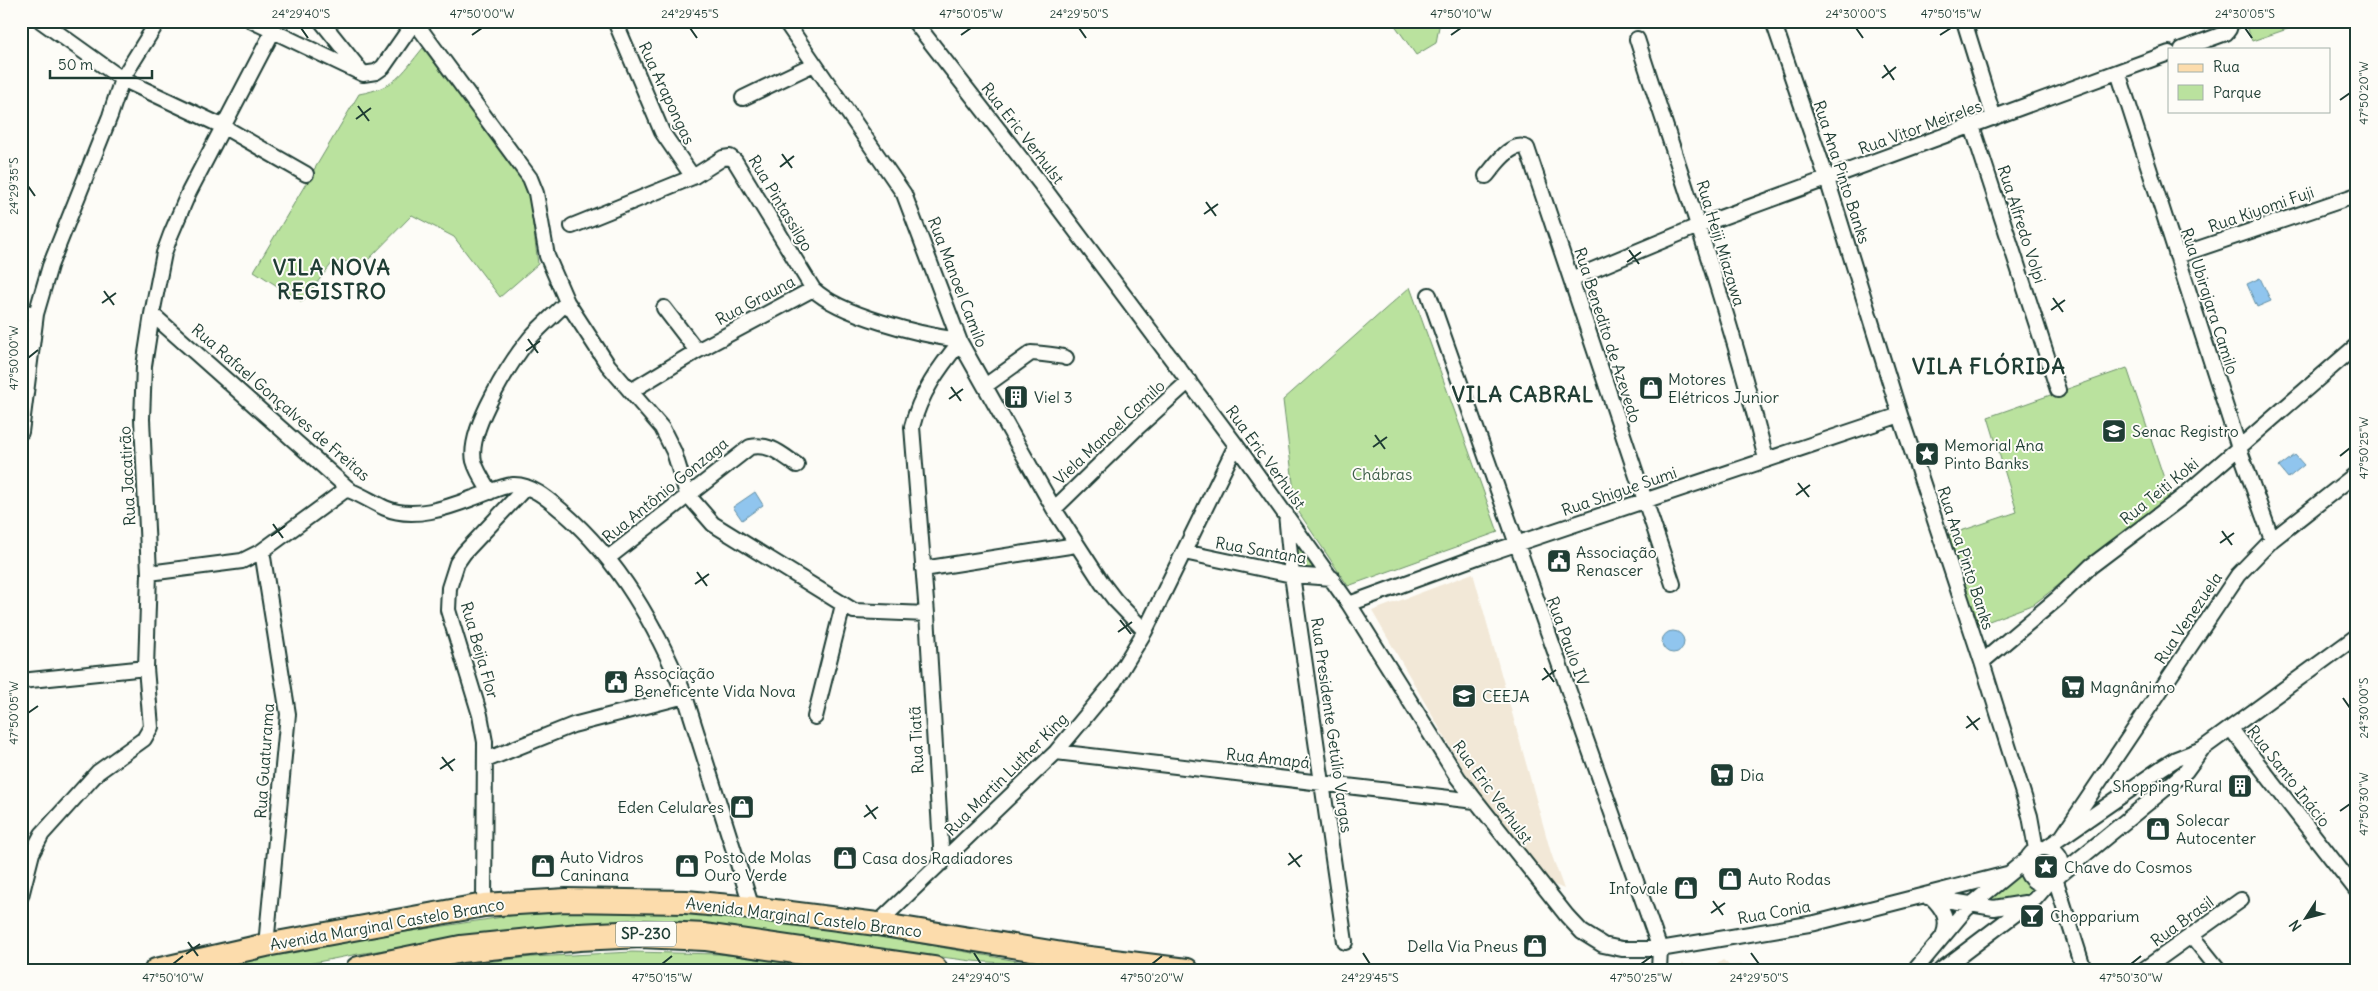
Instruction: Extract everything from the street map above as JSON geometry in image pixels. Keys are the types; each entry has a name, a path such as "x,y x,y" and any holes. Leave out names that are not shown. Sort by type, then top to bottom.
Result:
{"highway":[{"name":"SP-230","path":"359,970 462,949 579,937 641,934 705,937 934,970"}],"main road":[{"name":"Avenida Marginal Castelo Branco","path":"156,970 266,945 484,905 566,900 686,902 752,908 877,924 1081,957 1187,970"}],"street":[{"path":"41,21 122,80 224,127 306,174"},
{"path":"21,432 36,314 50,266 63,228 110,116 122,80 158,21"},
{"path":"252,21 363,74 376,72 383,67 415,22 530,178 536,194 547,256 567,302 608,365 662,428 687,494 713,524 843,605 860,613 927,614"},
{"path":"321,21 363,74"},
{"name":"Rua Arapongas","path":"615,21 662,132 693,177"},
{"name":"Rua Manoel Camilo","path":"785,21 904,194 959,341 1054,508 1076,545 1115,600 1146,631"},
{"name":"Rua Eric Verhulst","path":"914,21 1190,381 1350,604 1475,801 1574,924"},
{"name":"Rua Ana Pinto Banks","path":"1773,21 1827,180 1900,414 1982,662 2030,816 2036,852"},
{"path":"1964,21 1994,118"},
{"path":"2185,48 2226,33 2231,21"},
{"name":"Rua Jacatirão","path":"21,896 32,853 42,834 98,772 137,745 148,734 152,720 146,668 149,573 142,419 144,366 152,314 164,253 171,234 189,192 273,30"},
{"name":"Rua Heiji Miazawa","path":"1637,39 1698,226 1754,412 1766,459"},
{"name":"Rua Vitor Meireles","path":"1572,279 1698,226 2168,54"},
{"path":"744,98 814,64"},
{"name":"Rua Ubirajara Camilo","path":"2118,72 2239,448 2272,540"},
{"name":"Rua Alfredo Volpi","path":"1972,126 2058,390"},
{"name":"Rua Benedito de Azevedo","path":"1486,176 1514,148 1523,146 1526,148 1572,279 1673,584"},
{"name":"Rua Pintassilgo","path":"572,226 693,177 722,158 730,157 735,161 813,289"},
{"name":"Rua Kiyomi Fuji","path":"2177,256 2357,196"},
{"name":"Rua Grauna","path":"631,391 697,351 813,289 828,302 922,335 959,341"},
{"name":"Rua Paulo IV","path":"1428,295 1515,545 1660,949 1659,970"},
{"path":"490,492 474,461 473,447 477,433 505,374 530,339 567,302"},
{"path":"664,308 697,351"},
{"path":"21,311 36,314"},
{"name":"Rua Rafael Gonçalves de Freitas","path":"152,314 348,488 387,509 407,513 426,512 448,507 514,485 526,487"},
{"path":"959,341 934,374 915,414 912,427 923,570 1076,545"},
{"name":"Rua Teiti Koki","path":"1982,662 2058,598 2091,566 2181,498 2357,345"},
{"path":"985,386 1031,353 1048,356 1059,355 1066,358"},
{"name":"Viela Manoel Camilo","path":"1054,508 1138,427 1190,381"},
{"name":"Rua Shigue Sumi","path":"1350,604 1515,545 1900,414"},
{"name":"Rua Antônio Gonzaga","path":"608,558 750,446 765,445 772,447 797,465"},
{"name":"Rua Martin Luther King","path":"877,924 1056,752 1114,682 1146,631 1236,445"},
{"name":"Rua Venezuela","path":"2062,836 2238,575 2272,540 2357,472"},
{"path":"526,487 551,501 578,524 608,558 644,610 672,663 684,696 752,908"},
{"name":"Rua Beija Flor","path":"484,905 486,760 480,715 448,610 449,588 457,563 464,553 526,487"},
{"path":"149,573 242,561 262,551 348,488"},
{"name":"Rua Presidente Getúlio Vargas","path":"1286,513 1292,575 1345,942"},
{"name":"Rua Guaturama","path":"262,551 288,714 266,945"},
{"name":"Rua Santana","path":"1184,552 1292,575 1332,578"},
{"name":"Rua Tiatã","path":"923,570 942,863"},
{"path":"815,717 843,605"},
{"path":"1915,970 1970,905 2036,852 2163,767 2176,759 2202,749 2357,636"},
{"path":"21,681 146,668"},
{"path":"486,760 573,725 684,696"},
{"name":"Rua Santo Inácio","path":"2231,729 2357,891"},
{"path":"1941,970 2035,898 2054,880 2178,778 2202,749"},
{"name":"Rua Amapá","path":"1056,752 1475,801"},
{"path":"2036,852 2056,853 2060,858 2062,869 2054,880 2042,885 2032,880 2026,870 2036,852"},
{"name":"Rua Conia","path":"1574,924 1597,942 1615,948 1660,949 1814,923 1928,897 2007,874"},
{"path":"2054,880 2084,970"},
{"path":"1928,897 1940,906 1945,917 1946,927 1942,937"},
{"name":"Rua Conia","path":"1928,897 1970,905 2001,908 2022,904 2035,898"},
{"name":"Rua Brasil","path":"2143,970 2241,900"},
{"path":"2191,935 2219,970"}],"shaded area":[{"name":"CEEJA","path":"1473,573 1551,853 1564,889 1550,883 1470,781 1372,611"},
{"path":"1723,960 1729,965 1771,964 1770,970 1682,970 1682,964 1716,965"}],"green space":[{"path":"1392,21 1440,21 1436,43 1416,55"},
{"path":"2245,21 2311,21 2252,41"},
{"path":"423,48 523,180 530,201 538,264 500,297 454,237 412,215 367,261 333,262 302,302 254,271 359,94 381,88 396,79"},
{"name":"Chábras","path":"1410,287 1498,532 1348,586 1296,508 1283,400"},
{"path":"2127,368 2171,499 2034,604 1976,626 1946,536 2017,512 1988,417"},
{"path":"1292,527 1322,570 1296,568"},
{"path":"2043,857 2052,860 2055,869 2052,878 2043,881 2034,878 2031,869 2034,860"},
{"path":"2025,864 2027,879 2041,889 2019,901 1981,901"},
{"path":"548,910 708,913 811,924 1045,966 972,961 709,927 448,940 358,954 277,970 198,970 353,940"},
{"path":"632,952 719,954 859,970 408,970 532,957"}],"water":[{"path":"2260,278 2271,301 2257,307 2247,284"},
{"path":"2295,455 2304,465 2288,478 2279,467"},
{"path":"755,492 763,505 742,520 733,507"},
{"path":"1673,631 1681,634 1684,642 1681,650 1673,653 1665,650 1662,642 1665,634"}],"place":[{"name":"Motores Elétricos Junior","path":"1651,388"},
{"name":"Viel 3","path":"1016,397"},
{"name":"Senac Registro","path":"2114,431"},
{"name":"Memorial Ana Pinto Banks","path":"1927,454"},
{"name":"Associação Renascer","path":"1559,561"},
{"name":"Associação Beneficente Vida Nova","path":"616,682"},
{"name":"Magnânimo","path":"2073,687"},
{"name":"CEEJA","path":"1464,696"},
{"name":"Dia","path":"1722,775"},
{"name":"Shopping Rural","path":"2240,786"},
{"name":"Eden Celulares","path":"742,807"},
{"name":"Solecar Autocenter","path":"2158,829"},
{"name":"Casa dos Radiadores","path":"845,858"},
{"name":"Auto Vidros Caninana","path":"543,866"},
{"name":"Posto de Molas Ouro Verde","path":"687,866"},
{"name":"Chave do Cosmos","path":"2046,867"},
{"name":"Auto Rodas","path":"1730,879"},
{"name":"Infovale","path":"1686,888"},
{"name":"Chopparium","path":"2032,916"},
{"name":"Della Via Pneus","path":"1535,946"}],"district":[{"name":"VILA NOVA REGISTRO","path":"332,280"},
{"name":"VILA FLÓRIDA","path":"1989,367"},
{"name":"VILA CABRAL","path":"1523,395"}]}
